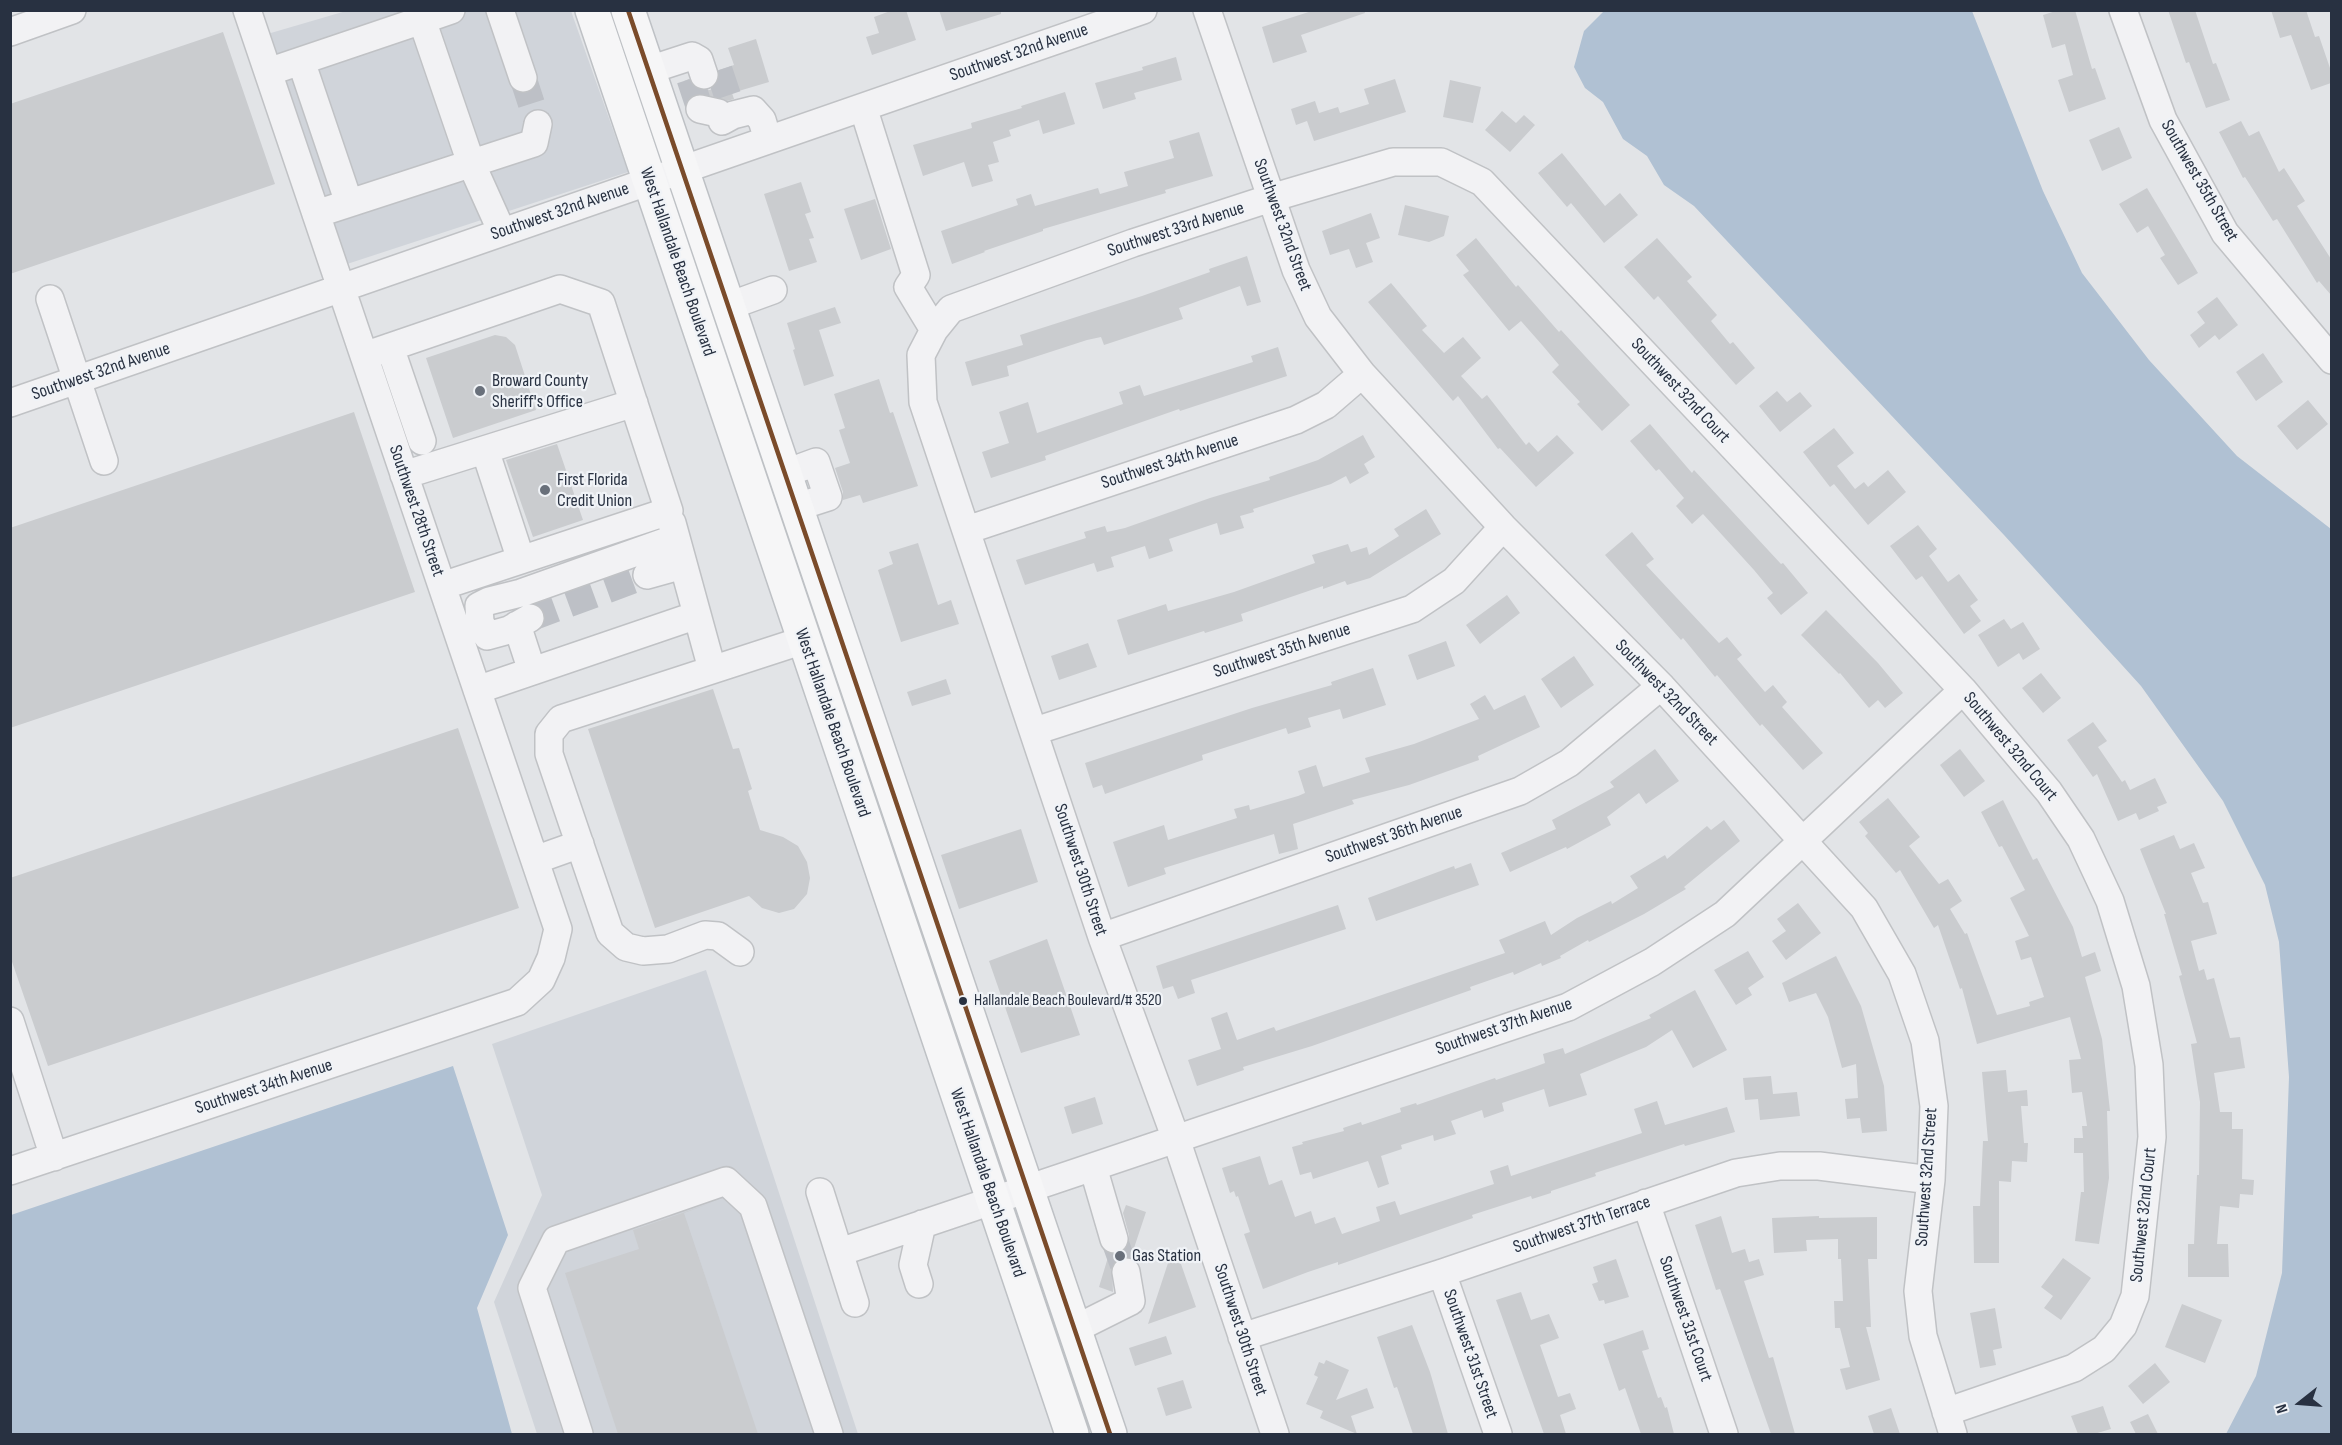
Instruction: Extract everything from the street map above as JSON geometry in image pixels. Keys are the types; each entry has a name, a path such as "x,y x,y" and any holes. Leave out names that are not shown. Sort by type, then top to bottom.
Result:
{"main road":[{"name":"West Hallandale Beach Boulevard","path":"592,10 1072,1434"},
{"name":"West Hallandale Beach Boulevard","path":"628,10 1110,1434"},
{"path":"740,450 768,481 808,599 837,625"},
{"path":"804,640 839,677 880,798 906,827"}],"street":[{"path":"10,32 72,10"},
{"name":"Southwest 28th Street","path":"247,10 558,929 551,958 541,980 517,1002"},
{"path":"268,72 451,10"},
{"path":"500,10 523,78"},
{"name":"Southwest 32nd Avenue","path":"10,403 1143,10"},
{"name":"Southwest 32nd Street","path":"1207,10 1296,270 1318,316 1362,374 1503,527 1661,686 1864,908 1902,974 1925,1041 1934,1106 1931,1180 1918,1291 1923,1336 1950,1423"},
{"name":"Southwest 35th Street","path":"2123,10 2163,120 2225,232 2331,360"},
{"path":"422,20 471,163 502,232"},
{"path":"649,70 692,56 703,71"},
{"path":"301,61 349,203"},
{"path":"863,107 916,275 908,287 934,330"},
{"path":"730,154 721,130 717,110 733,114 753,110 762,120 768,140"},
{"path":"316,214 534,143 538,124"},
{"name":"Southwest 33rd Avenue","path":"951,309 1133,243 1271,198 1394,162 1440,162"},
{"name":"Southwest 32nd Court","path":"1440,162 1482,182 1963,690 2049,792 2080,839 2110,901 2136,986 2149,1065 2152,1137 2135,1296 2123,1326 2104,1349 2074,1368 1950,1423"},
{"path":"364,356 560,289 601,303 669,511 711,669"},
{"path":"729,306 773,290"},
{"path":"50,299 104,461"},
{"name":"Southwest 30th Street","path":"951,309 934,330 921,355 923,402 1035,731 1102,938 1176,1138 1275,1434"},
{"path":"390,347 422,441"},
{"name":"Southwest 34th Avenue","path":"967,530 1296,420 1326,405 1362,374"},
{"path":"404,475 634,403"},
{"path":"485,450 521,560"},
{"path":"442,586 669,511"},
{"name":"Southwest 35th Avenue","path":"1035,731 1412,609 1454,581 1503,527"},
{"path":"532,671 523,622 509,630 487,636 480,622 479,606 676,538"},
{"path":"647,576 683,565"},
{"path":"477,690 697,615"},
{"path":"740,952 718,936 705,935 669,949 643,951 626,947 610,933 549,754 549,734 561,719 804,640"},
{"name":"Southwest 36th Avenue","path":"1102,938 1520,791 1569,763 1661,686"},
{"name":"Southwest 37th Avenue","path":"840,1252 1568,1007 1652,962 1725,914 1963,690"},
{"path":"535,860 580,844"},
{"name":"Southwest 34th Avenue","path":"10,1171 517,1002"},
{"path":"10,1021 54,1157"},
{"name":"Southwest 37th Terrace","path":"1242,1336 1442,1273 1736,1173 1780,1166 1819,1166 1931,1180"},
{"path":"1093,1167 1114,1239"},
{"path":"579,1434 532,1288 556,1240 726,1181 753,1206 829,1434"},
{"path":"820,1192 855,1303"},
{"name":"Southwest 31st Court","path":"1646,1203 1724,1434"},
{"path":"919,1284 913,1265 922,1224"},
{"path":"1075,1329 1131,1300 1126,1272"},
{"name":"Southwest 31st Street","path":"1442,1273 1497,1434"}],"shaded area":[{"path":"346,11 571,11 628,172 344,265 264,35"},
{"path":"706,970 858,1434 537,1434 494,1302 542,1195 492,1044"}],"water":[{"path":"1605,10 1972,11 2043,191 2082,273 2149,360 2237,456 2331,529 2331,1434 2226,1434 2256,1376 2282,1273 2289,1077 2279,942 2265,885 2223,801 2141,686 2004,535 1694,206 1664,185 1647,156 1623,139 1603,102 1585,88 1574,67 1584,31"},
{"path":"453,1066 508,1235 477,1308 512,1434 11,1434 11,1215"}],"building":[{"path":"893,10 906,10 916,40 872,55 866,37 879,33 874,17"},
{"path":"939,10 1001,10 1001,14 946,31"},
{"path":"1315,10 1364,10 1365,13 1301,35 1307,52 1273,63 1262,27"},
{"path":"2059,10 2075,10 2092,69 2095,68 2106,99 2069,112 2058,80 2073,75 2065,44 2052,48 2043,15"},
{"path":"2168,10 2195,10 2213,64 2216,63 2230,100 2206,108 2189,62 2186,63"},
{"path":"2271,10 2306,10 2315,37 2319,36 2331,71 2331,83 2311,90 2291,35 2280,38"},
{"path":"223,32 275,184 10,274 10,104"},
{"path":"756,39 769,82 732,93 734,99 727,101 703,94 696,94 690,98 684,81 689,79 693,86 700,90 710,90 719,79 719,70 734,65 728,48"},
{"path":"1176,57 1182,80 1134,93 1136,99 1103,109 1095,83 1143,70 1142,67"},
{"path":"1395,79 1406,112 1314,141 1307,121 1296,125 1291,109 1315,101 1319,113 1338,107 1340,113 1369,104 1364,89"},
{"path":"1450,80 1481,87 1473,123 1443,117"},
{"path":"1065,92 1075,124 1043,134 1039,120 1009,130 1011,136 993,142 999,162 988,165 993,181 972,187 964,162 923,176 913,145 972,128 971,123"},
{"path":"1502,111 1516,123 1524,115 1535,125 1510,152 1485,130"},
{"path":"2241,121 2249,136 2259,131 2279,172 2284,168 2305,201 2297,206 2331,259 2331,295 2319,281 2317,283 2277,219 2273,221 2245,177 2243,178 2219,132"},
{"path":"2119,127 2132,158 2102,171 2089,140"},
{"path":"1199,132 1213,176 1165,190 1166,193 1043,229 1043,231 952,264 941,231 1018,205 1016,199 1031,194 1035,206 1098,188 1100,194 1128,186 1124,172 1174,158 1169,141"},
{"path":"1562,153 1605,206 1620,193 1638,215 1604,243 1571,203 1567,207 1538,173"},
{"path":"801,182 811,212 805,214 814,238 809,239 817,262 789,271 764,194"},
{"path":"2147,188 2198,273 2178,285 2160,258 2165,255 2148,226 2137,233 2119,204"},
{"path":"875,199 891,249 861,260 844,209"},
{"path":"1405,205 1449,216 1444,236 1429,242 1398,235"},
{"path":"1371,213 1380,238 1366,243 1373,262 1356,268 1349,249 1330,255 1322,231"},
{"path":"1476,238 1516,287 1518,285 1559,332 1561,330 1630,405 1602,431 1577,404 1580,402 1552,372 1559,365 1521,321 1509,331 1463,275 1469,271 1456,255"},
{"path":"1657,238 1692,277 1687,281 1717,315 1711,321 1730,344 1733,342 1755,368 1736,385 1658,296 1654,300 1624,267"},
{"path":"1247,256 1261,302 1247,306 1240,286 1179,308 1183,319 1104,345 1101,337 1087,340 1007,366 1009,376 972,386 965,362 1023,345 1020,335 1142,296"},
{"path":"1391,283 1427,326 1422,330 1444,353 1463,337 1481,358 1461,376 1482,399 1487,395 1526,445 1529,442 1538,452 1557,435 1574,453 1536,487 1500,448 1498,449 1458,396 1453,401 1368,302"},
{"path":"2217,297 2238,325 2219,340 2215,335 2199,348 2190,335 2205,323 2197,312"},
{"path":"835,307 841,323 819,330 834,376 804,386 787,323"},
{"path":"495,335 506,337 515,345 536,410 453,438 426,358"},
{"path":"1278,347 1287,376 1180,411 1179,409 1045,456 1046,460 991,478 982,452 1009,443 999,412 1028,402 1037,433 1123,404 1119,392 1140,385 1144,396 1253,362 1251,356"},
{"path":"2263,353 2283,382 2256,401 2236,372"},
{"path":"879,379 890,413 893,412 918,486 863,503 860,495 843,500 843,492 835,468 850,463 839,430 845,428 834,394"},
{"path":"1777,391 1787,402 1800,392 1812,406 1780,432 1759,406"},
{"path":"2308,400 2328,424 2297,450 2277,426"},
{"path":"354,412 415,592 10,728 10,528"},
{"path":"1650,424 1692,473 1694,470 1781,564 1783,563 1808,593 1781,615 1767,598 1773,593 1754,570 1703,514 1692,524 1676,506 1684,498 1630,441"},
{"path":"1834,428 1854,453 1837,466 1855,489 1864,482 1868,487 1888,470 1906,492 1868,525 1834,484 1830,487 1803,452"},
{"path":"1363,435 1375,457 1364,464 1369,473 1350,484 1346,476 1331,484 1253,509 1254,512 1240,516 1244,528 1220,535 1217,523 1169,539 1173,551 1149,559 1145,546 1111,557 1114,567 1097,572 1094,563 1025,585 1016,560 1086,538 1084,532 1105,526 1107,532 1125,528 1270,480 1269,477 1318,460"},
{"name":"First Florida Credit Union","path":"557,444 583,520 533,537 506,460"},
{"path":"1426,509 1441,534 1370,578 1347,585 1345,581 1323,589 1323,586 1241,614 1243,621 1128,655 1117,620 1166,604 1168,611 1234,592 1315,563 1312,555 1348,544 1351,552 1367,547 1369,555 1399,536 1394,529"},
{"path":"1918,525 1937,549 1929,556 1948,582 1959,574 1978,600 1970,606 1981,621 1964,634 1922,576 1916,580 1890,546"},
{"path":"1632,532 1654,559 1646,565 1719,643 1727,637 1742,655 1737,659 1765,692 1773,685 1787,702 1782,707 1823,753 1803,770 1762,724 1760,726 1717,675 1715,677 1683,638 1681,640 1605,555"},
{"path":"918,543 938,605 951,600 959,624 901,642 878,570 893,564 889,552"},
{"path":"1507,595 1520,613 1480,644 1466,625"},
{"path":"1826,610 1878,663 1903,693 1885,708 1878,700 1869,708 1840,673 1801,635"},
{"path":"2004,619 2011,629 2023,622 2040,649 2023,660 2019,653 1998,667 1978,635"},
{"path":"1446,641 1455,666 1417,680 1408,655"},
{"path":"1088,643 1097,667 1059,680 1051,656"},
{"path":"1574,656 1594,685 1561,708 1541,679"},
{"path":"1373,668 1386,705 1343,719 1340,709 1308,718 1311,727 1288,734 1286,728 1202,755 1203,760 1105,794 1102,785 1093,788 1085,763 1252,708 1332,685 1331,682"},
{"path":"2041,673 2061,698 2043,713 2022,688"},
{"path":"946,679 951,694 912,706 907,692"},
{"path":"713,689 733,749 739,748 752,789 748,791 760,830 783,837 798,846 807,862 810,878 807,894 794,909 779,913 762,908 749,896 655,928 588,729"},
{"path":"1485,695 1494,710 1525,695 1540,727 1478,756 1479,760 1409,785 1352,800 1354,804 1293,824 1298,849 1279,854 1274,834 1164,868 1166,874 1128,887 1113,842 1164,825 1168,840 1237,818 1234,809 1249,805 1250,810 1298,796 1305,793 1298,771 1316,765 1323,787 1370,772 1365,758 1414,744 1479,719 1470,704"},
{"path":"2093,722 2107,741 2098,747 2122,782 2125,780 2130,790 2155,778 2167,803 2157,807 2159,811 2139,820 2136,813 2118,821 2097,774 2093,777 2067,740"},
{"path":"458,728 519,908 48,1066 10,956 10,878"},
{"path":"1655,749 1679,781 1646,804 1639,793 1607,817 1611,825 1567,849 1566,847 1510,872 1501,853 1556,829 1552,820 1614,787 1610,782"},
{"path":"1960,749 1985,781 1964,797 1940,765"},
{"path":"1888,798 1920,837 1909,846 1939,884 1948,879 1962,901 1950,909 1965,934 1967,933 1997,1015 2030,1006 2029,1002 2044,997 2031,957 2021,960 2015,941 2029,936 2010,898 2025,890 1981,812 2003,800 2033,860 2037,858 2073,927 2082,957 2095,952 2101,971 2085,977 2102,1039 2110,1111 2107,1111 2109,1178 2099,1244 2075,1241 2081,1192 2084,1192 2083,1153 2074,1153 2074,1138 2083,1138 2082,1126 2087,1126 2082,1092 2072,1093 2069,1060 2081,1059 2070,1017 1977,1044 1962,988 1960,989 1938,925 1934,928 1900,870 1896,873 1865,836 1868,833 1859,822"},
{"path":"1724,820 1740,841 1684,887 1686,889 1644,914 1589,942 1588,940 1560,956 1561,958 1542,966 1541,963 1514,975 1513,972 1470,987 1471,990 1312,1046 1243,1067 1244,1070 1197,1086 1188,1060 1221,1049 1211,1018 1227,1012 1237,1040 1274,1027 1276,1031 1505,953 1499,940 1545,921 1551,935 1577,918 1611,901 1612,904 1638,888 1630,876 1665,855 1667,859 1707,826 1711,830"},
{"path":"1021,829 1038,882 959,909 941,855"},
{"path":"2174,835 2180,849 2194,843 2205,868 2191,873 2203,903 2208,902 2217,934 2191,941 2199,971 2204,969 2207,980 2214,978 2230,1038 2240,1037 2245,1068 2214,1073 2220,1112 2232,1112 2232,1129 2243,1129 2242,1179 2254,1180 2253,1195 2240,1194 2239,1208 2220,1206 2217,1244 2228,1244 2229,1277 2188,1277 2188,1244 2194,1244 2197,1175 2199,1175 2200,1102 2191,1044 2197,1043 2179,976 2182,975 2164,914 2166,914 2140,849"},
{"path":"1471,863 1479,885 1376,921 1368,898 1454,866 1455,869"},
{"path":"1798,903 1821,933 1786,960 1772,941 1786,931 1777,919"},
{"path":"1338,905 1346,929 1191,980 1195,993 1178,999 1173,986 1163,989 1156,966"},
{"path":"1047,939 1080,1035 1021,1053 989,961"},
{"path":"1748,951 1764,977 1748,988 1752,995 1736,1005 1714,970"},
{"path":"1836,956 1861,1006 1884,1086 1887,1131 1862,1133 1860,1118 1847,1119 1845,1099 1858,1098 1856,1064 1842,1068 1828,1017 1816,993 1789,1002 1782,983"},
{"path":"1695,990 1727,1050 1693,1068 1672,1030 1646,1047 1580,1074 1587,1095 1549,1107 1544,1089 1502,1103 1504,1111 1484,1118 1482,1110 1451,1121 1456,1134 1434,1141 1433,1135 1401,1145 1402,1149 1381,1156 1389,1184 1378,1188 1368,1161 1313,1179 1311,1172 1300,1175 1292,1147 1303,1144 1302,1142 1344,1131 1343,1128 1361,1122 1362,1125 1401,1112 1400,1108 1416,1103 1417,1105 1545,1063 1543,1054 1563,1048 1565,1054 1651,1018 1649,1015"},
{"path":"2006,1070 2008,1092 2027,1090 2028,1106 2021,1106 2024,1143 2028,1143 2027,1162 2012,1161 2011,1182 1999,1181 1999,1263 1974,1263 1973,1206 1980,1206 1983,1141 1988,1141 1982,1072"},
{"path":"1771,1076 1773,1094 1797,1092 1800,1116 1760,1120 1758,1099 1745,1100 1743,1078"},
{"path":"1095,1097 1103,1124 1072,1134 1064,1107"},
{"path":"1657,1101 1665,1125 1727,1107 1735,1132 1685,1146 1684,1144 1595,1173 1596,1176 1551,1191 1551,1193 1532,1199 1531,1196 1472,1215 1473,1218 1263,1289 1244,1234 1250,1232 1238,1196 1236,1197 1234,1191 1230,1193 1222,1168 1260,1156 1269,1185 1282,1180 1295,1217 1311,1211 1315,1224 1335,1217 1342,1234 1380,1221 1376,1207 1395,1201 1400,1215 1494,1184 1490,1171 1508,1165 1511,1176 1642,1133 1634,1109"},
{"path":"714,1202 684,1213 758,1434 618,1434 565,1273 639,1249 633,1230"},
{"path":"1126,1205 1146,1212 1131,1257 1116,1260 1112,1266 1113,1292 1099,1287 1109,1254 1119,1254 1129,1243 1123,1213"},
{"path":"1721,1216 1732,1253 1745,1249 1749,1262 1759,1259 1764,1275 1744,1281 1769,1358 1773,1357 1795,1434 1771,1434 1720,1289 1716,1290 1695,1225"},
{"path":"1819,1216 1819,1218 1877,1217 1877,1259 1868,1259 1871,1327 1866,1327 1880,1380 1846,1390 1840,1369 1850,1367 1840,1328 1835,1328 1834,1301 1843,1301 1838,1239 1806,1240 1807,1251 1774,1253 1772,1218"},
{"path":"2063,1258 2091,1278 2061,1320 2044,1308 2053,1296 2041,1287"},
{"path":"1616,1259 1629,1297 1605,1304 1604,1300 1599,1301 1592,1284 1598,1282 1593,1267"},
{"path":"1169,1260 1181,1264 1196,1307 1148,1324"},
{"path":"1521,1292 1531,1320 1549,1314 1559,1338 1540,1345 1558,1397 1570,1393 1576,1409 1560,1415 1566,1434 1544,1434 1496,1300"},
{"path":"2182,1304 2222,1320 2205,1363 2165,1347"},
{"path":"1995,1308 2002,1348 1993,1350 1996,1365 1980,1368 1970,1313"},
{"path":"1412,1325 1430,1372 1448,1434 1413,1434 1397,1387 1394,1388 1377,1337"},
{"path":"1643,1330 1649,1349 1642,1351 1658,1398 1661,1397 1665,1408 1667,1407 1674,1434 1641,1434 1625,1388 1619,1391 1603,1344"},
{"path":"1166,1336 1172,1354 1135,1366 1129,1348"},
{"path":"1326,1360 1349,1370 1336,1400 1367,1388 1374,1408 1351,1416 1357,1434 1320,1418 1323,1411 1306,1404 1318,1377 1314,1375 1319,1362 1324,1364"},
{"path":"2155,1363 2170,1382 2143,1404 2128,1386"},
{"path":"1183,1380 1192,1408 1166,1416 1157,1388"},
{"path":"2103,1406 2111,1429 2094,1434 2078,1434 2071,1416"},
{"path":"1891,1408 1900,1434 1874,1434 1868,1416"},
{"path":"2148,1414 2158,1434 2136,1434 2130,1422"}],"tunnel":[{"path":"719,70 729,100"},
{"path":"523,78 538,124"},
{"path":"690,79 700,109"},
{"path":"530,618 647,575"},
{"path":"1114,1239 1126,1272"}],"transit line":[{"path":"628,10 1110,1434"}],"place":[{"name":"Broward County Sheriff's Office","path":"480,391"},
{"name":"First Florida Credit Union","path":"545,490"},
{"name":"Hallandale Beach Boulevard/# 3520","path":"963,1001"},
{"name":"Gas Station","path":"1120,1256"}]}
